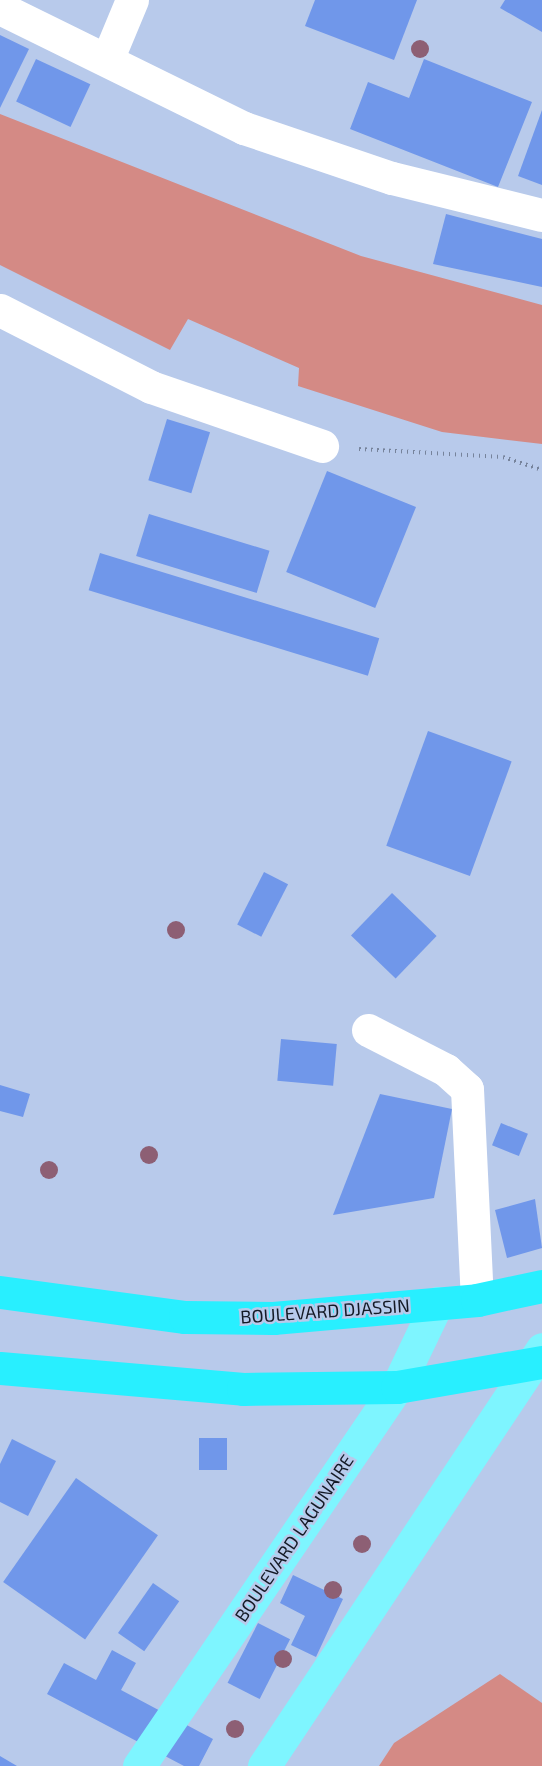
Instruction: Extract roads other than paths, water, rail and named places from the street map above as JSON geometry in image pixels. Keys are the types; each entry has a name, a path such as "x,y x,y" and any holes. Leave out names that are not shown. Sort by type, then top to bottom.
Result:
{"highway":[{"name":"BOULEVARD DJASSIN","path":"0,1292 185,1317 273,1318 477,1300 542,1286"},
{"path":"0,1368 243,1389 397,1387 540,1359"}],"main road":[{"name":"BOULEVARD LAGUNAIRE","path":"139,1766 397,1387 437,1303"},
{"path":"264,1766 540,1359"}],"street":[{"path":"107,60 132,0"},
{"path":"0,8 244,128 392,178 542,215"},
{"path":"0,310 151,387 322,446"},
{"path":"368,1030 446,1070 467,1089 477,1300"}]}
